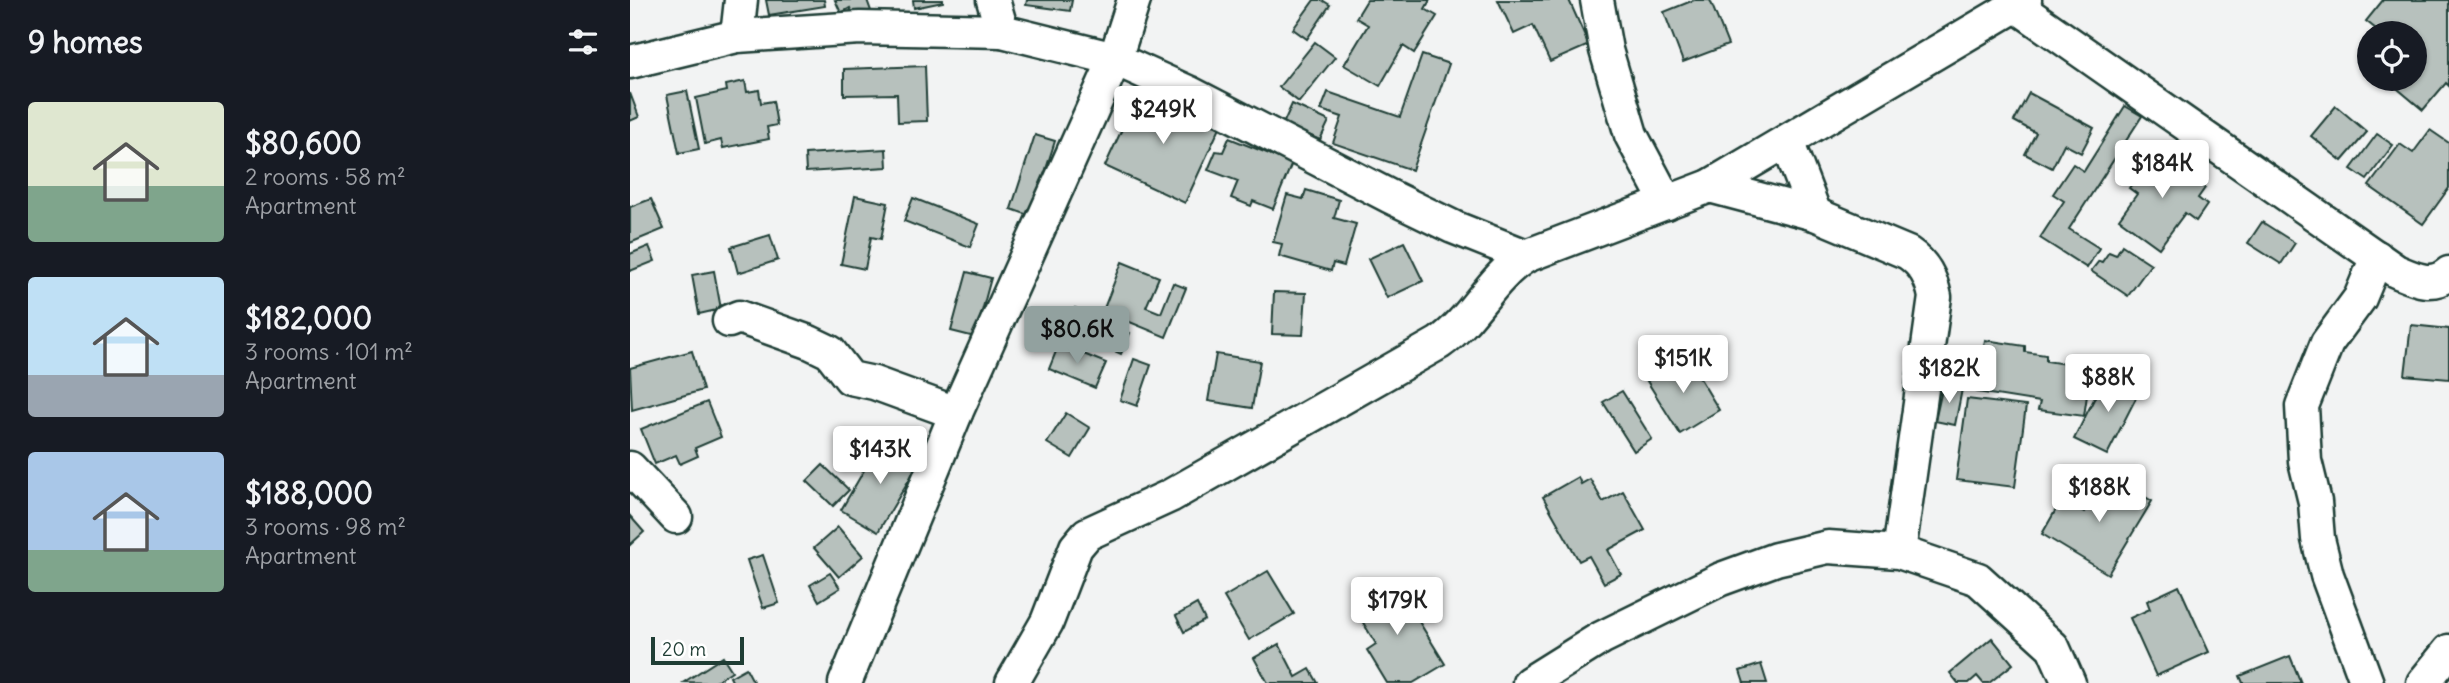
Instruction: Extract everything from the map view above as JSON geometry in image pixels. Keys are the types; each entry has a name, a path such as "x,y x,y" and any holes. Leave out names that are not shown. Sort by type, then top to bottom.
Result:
{"street":[{"path":"737,36 741,0"},
{"path":"993,0 1002,31"},
{"path":"845,683 956,413 1115,59 1134,0"},
{"path":"1597,0 1606,50 1631,135 1667,203"},
{"path":"1012,683 1047,622 1076,547 1087,534 1170,496 1439,343 1452,334 1510,265 1526,256 1710,186 2020,2 2396,271 2420,281 2435,282 2449,273"},
{"path":"630,62 737,36 860,28 1002,31 1115,59 1188,92 1453,227 1526,256"},
{"path":"1787,141 1815,214"},
{"path":"1710,186 1815,214 1908,253 1920,261 1932,281 1935,297 1899,552"},
{"path":"2367,683 2327,575 2318,539 2315,502 2305,461 2302,405 2327,343 2360,298 2377,257"},
{"path":"729,321 739,317 809,342 830,352 850,378 874,383 956,413"},
{"path":"630,468 676,517"},
{"path":"1529,683 1601,638 1721,579 1776,559 1828,547 1899,552 1978,579 2053,647 2069,683"},
{"path":"2423,683 2449,651"}],"building":[{"path":"766,0 824,0 825,6 769,15"},
{"path":"835,0 867,0 871,11 855,18 850,8 841,13"},
{"path":"913,0 943,0 943,2 914,8"},
{"path":"1027,0 1072,0 1070,11 1026,5"},
{"path":"1314,0 1322,0 1330,5 1307,39 1293,29"},
{"path":"1367,0 1430,0 1425,9 1437,16 1414,53 1403,46 1380,86 1344,65 1368,25 1356,18"},
{"path":"1498,0 1569,0 1589,45 1550,62 1533,25 1514,34"},
{"path":"1694,0 1710,0 1728,45 1683,62 1664,12"},
{"path":"2383,0 2449,0 2449,86 2446,83 2423,110 2400,91 2427,91 2427,21 2366,21"},
{"path":"1315,42 1335,57 1299,102 1279,87"},
{"path":"1422,55 1449,64 1412,170 1333,143 1342,117 1321,110 1328,92 1400,117"},
{"path":"925,66 927,121 898,122 897,94 844,95 844,69"},
{"path":"745,81 747,92 759,90 761,103 773,101 777,125 767,127 769,139 723,148 721,140 705,144 696,98 727,91 726,85"},
{"path":"1140,90 1220,127 1185,203 1105,166"},
{"path":"687,91 699,149 679,153 667,95"},
{"path":"630,93 639,117 630,121"},
{"path":"2029,93 2094,128 2081,153 2064,144 2052,168 2025,154 2036,133 2014,121"},
{"path":"1292,104 1329,121 1320,140 1283,124"},
{"path":"2125,106 2142,116 2069,229 2099,248 2087,268 2040,238 2064,201 2053,194 2073,164 2084,171"},
{"path":"2336,106 2367,132 2342,161 2311,136"},
{"path":"2430,130 2449,143 2449,188 2423,224 2369,186 2400,144 2413,153"},
{"path":"2377,134 2393,145 2367,180 2351,169"},
{"path":"1035,135 1055,141 1031,216 1011,209"},
{"path":"1229,138 1292,163 1273,209 1253,201 1251,206 1231,198 1238,181 1208,170 1216,151 1223,152"},
{"path":"886,149 887,167 806,172 805,154"},
{"path":"2155,152 2205,188 2198,198 2207,205 2196,221 2185,213 2159,248 2119,219 2137,194 2129,188"},
{"path":"1306,190 1339,200 1334,218 1356,224 1344,266 1333,263 1331,271 1279,256 1282,244 1273,242 1287,195 1303,199"},
{"path":"855,196 888,203 881,239 871,237 865,269 841,264"},
{"path":"913,198 979,224 970,247 904,221"},
{"path":"651,199 664,229 630,243 630,207"},
{"path":"2262,222 2295,243 2281,264 2248,243"},
{"path":"770,235 778,260 738,273 731,247"},
{"path":"1404,242 1423,281 1387,298 1368,259"},
{"path":"2122,245 2151,264 2128,296 2091,271 2109,252 2116,255"},
{"path":"649,246 655,261 630,271 630,254"},
{"path":"1122,262 1159,277 1146,307 1161,313 1173,283 1186,288 1166,337 1103,311"},
{"path":"714,271 721,309 699,314 692,275"},
{"path":"967,272 991,278 975,337 951,331"},
{"path":"1274,292 1306,293 1303,335 1272,334"},
{"path":"1075,308 1130,333 1121,354 1066,329"},
{"path":"2411,325 2449,329 2449,379 2405,375"},
{"path":"1985,340 2025,346 2025,352 2046,355 2046,361 2091,368 2084,416 2038,410 2040,402 1977,392"},
{"path":"1059,344 1106,363 1095,388 1049,369"},
{"path":"692,351 703,390 632,410 630,368"},
{"path":"1216,354 1260,361 1252,408 1208,401"},
{"path":"1687,357 1719,410 1680,434 1647,381"},
{"path":"1134,359 1151,365 1137,406 1120,400"},
{"path":"2120,375 2142,386 2107,455 2074,439 2105,377 2116,383"},
{"path":"1943,385 1962,389 1955,425 1935,421"},
{"path":"1622,391 1652,439 1634,451 1603,402"},
{"path":"1967,399 2026,406 2015,487 1956,480"},
{"path":"707,402 721,437 695,448 698,456 680,464 676,455 655,464 641,429"},
{"path":"1066,413 1090,428 1072,458 1047,443"},
{"path":"881,441 919,463 878,532 841,510"},
{"path":"823,465 849,490 833,506 807,481"},
{"path":"2107,474 2152,501 2108,574 2042,534 2062,499 2084,512"},
{"path":"1578,477 1581,484 1590,479 1603,502 1623,491 1645,530 1608,550 1621,574 1604,583 1589,556 1579,561 1543,497"},
{"path":"630,516 644,532 630,545"},
{"path":"838,527 863,556 839,577 814,548"},
{"path":"763,555 779,603 763,608 747,560"},
{"path":"1268,571 1294,614 1249,640 1224,597"},
{"path":"830,573 840,588 819,601 810,585"},
{"path":"1394,581 1445,664 1413,683 1387,683 1367,650 1376,644 1353,606"},
{"path":"2179,586 2209,652 2156,676 2130,618 2150,609 2147,601"},
{"path":"1197,604 1205,620 1184,632 1176,616"},
{"path":"1992,638 2013,664 1989,683 1983,683 1977,676 1969,683 1958,683 1950,673"},
{"path":"1279,644 1296,677 1310,669 1318,683 1268,683 1254,658"},
{"path":"2290,656 2301,683 2243,683 2240,676"},
{"path":"723,657 732,671 713,683 684,682"},
{"path":"1761,664 1767,683 1744,683 1740,671"},
{"path":"746,668 754,683 733,683 730,677"}]}
